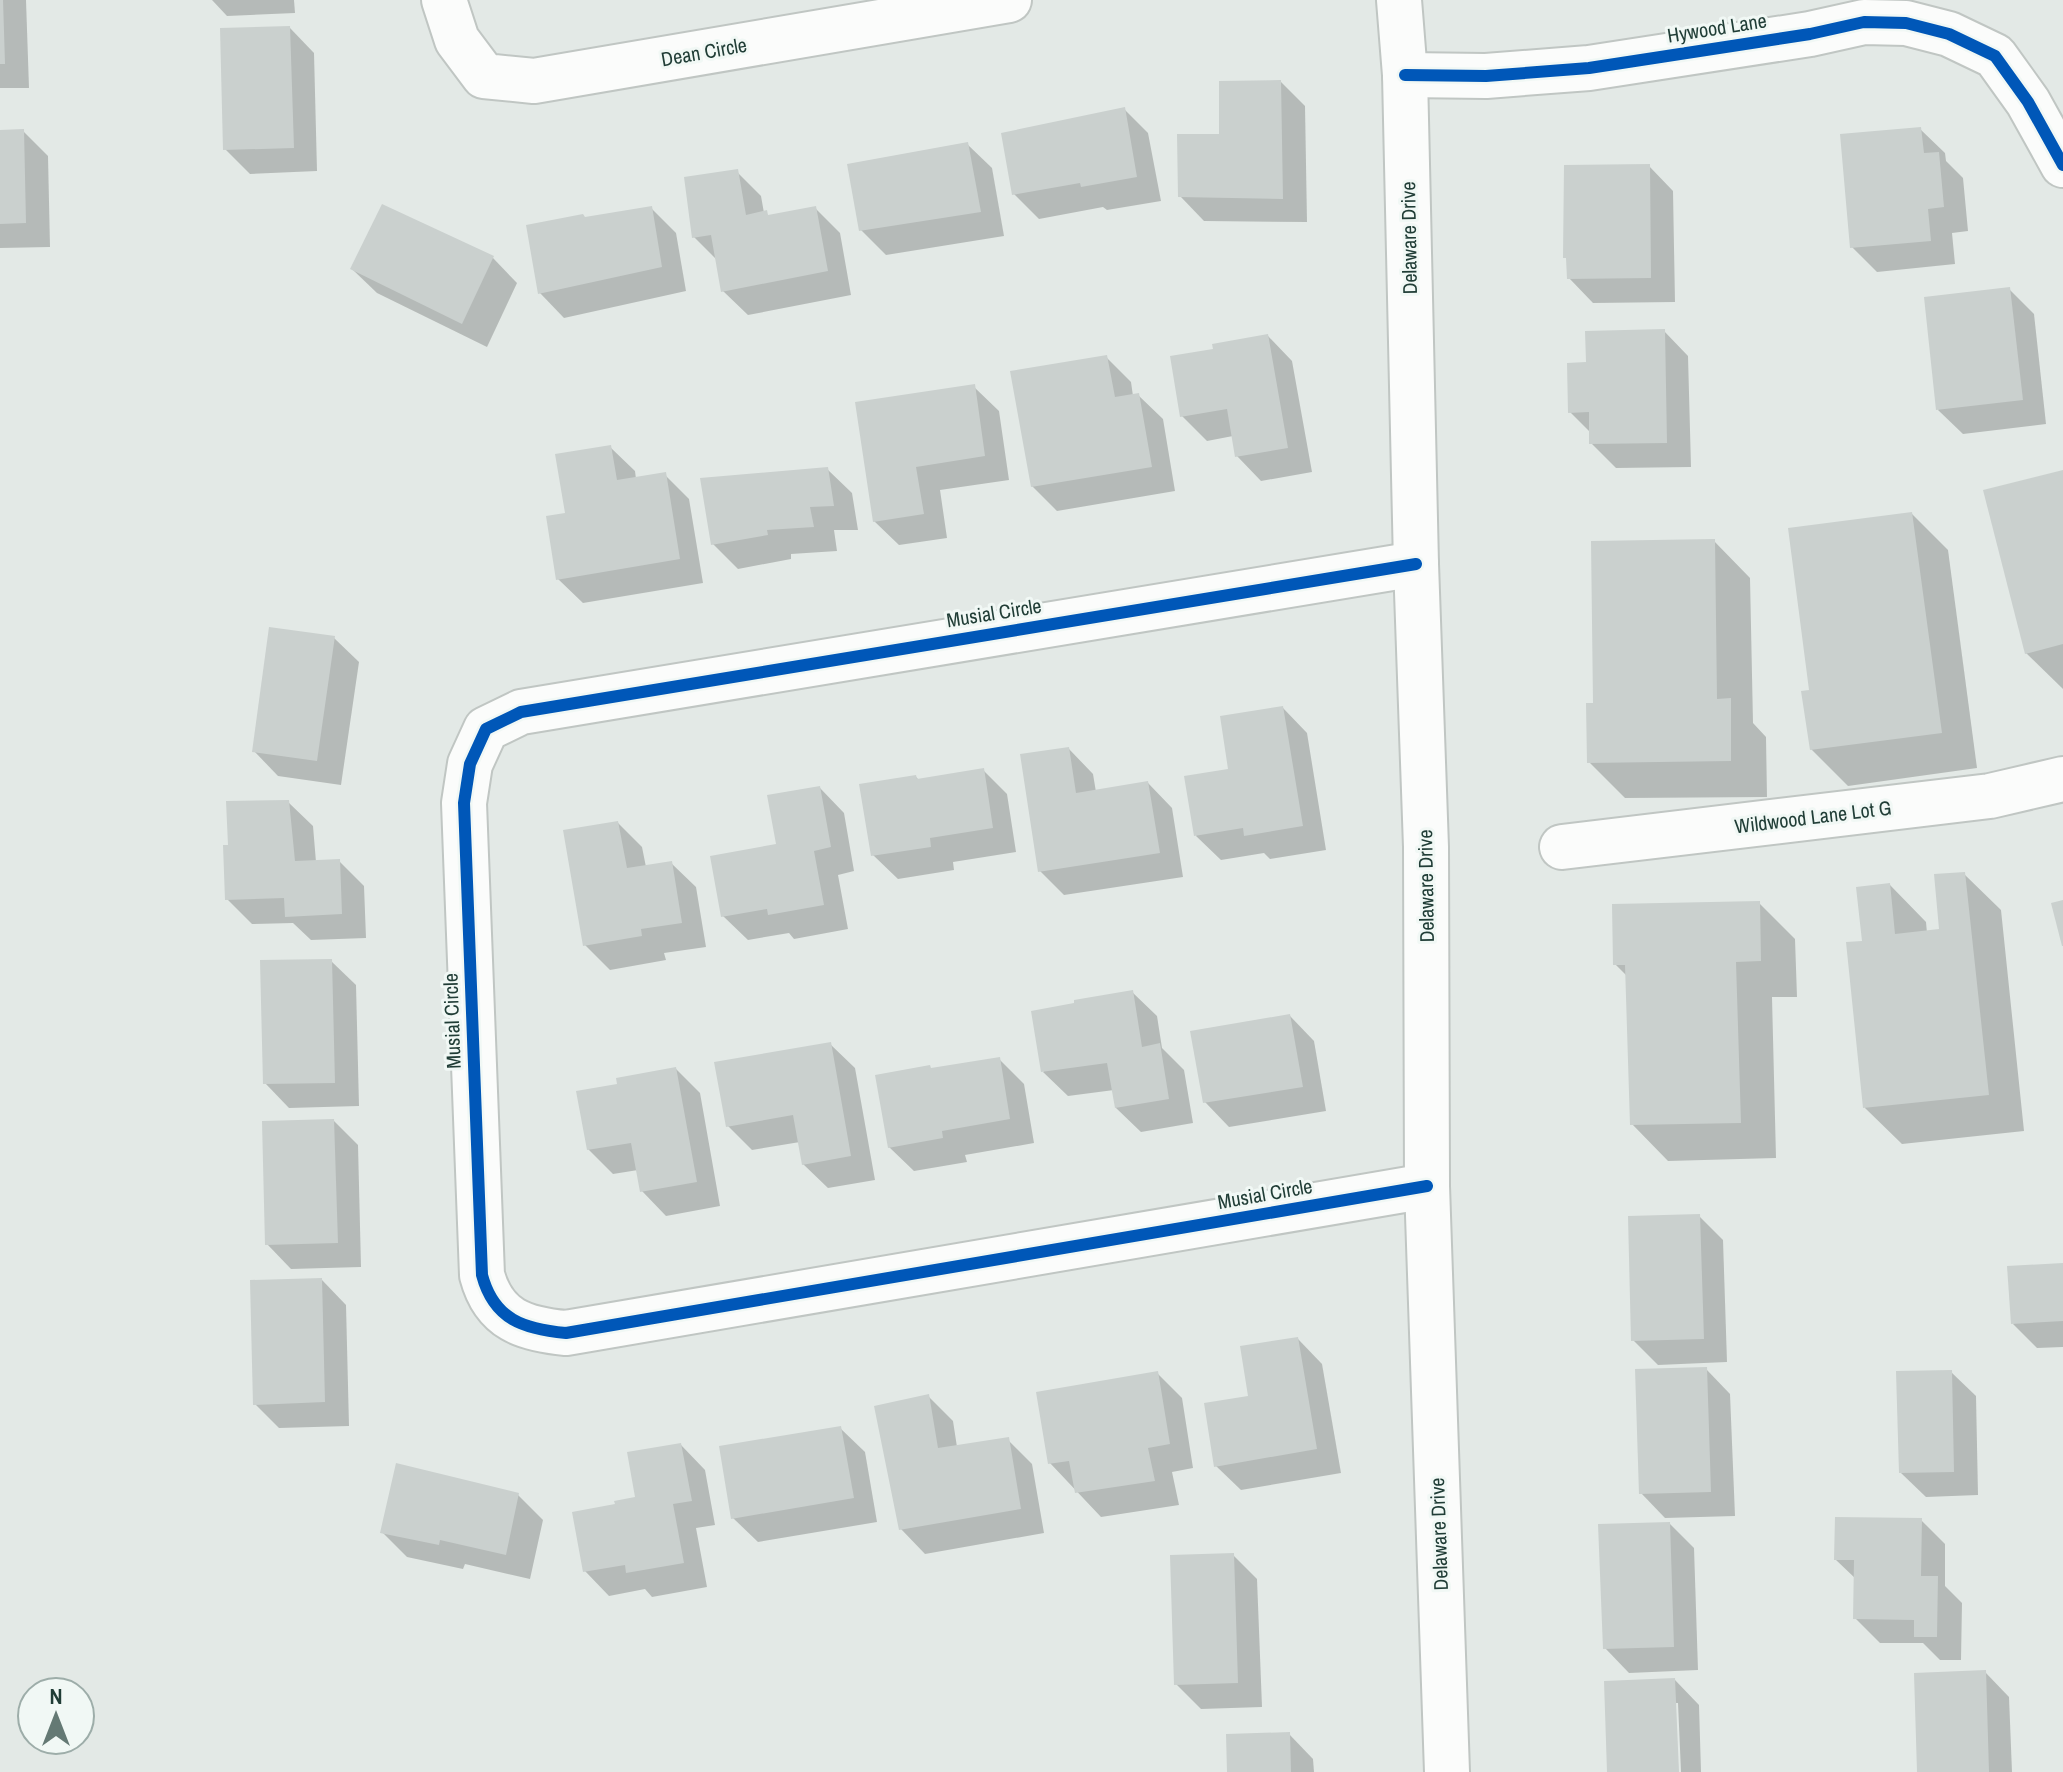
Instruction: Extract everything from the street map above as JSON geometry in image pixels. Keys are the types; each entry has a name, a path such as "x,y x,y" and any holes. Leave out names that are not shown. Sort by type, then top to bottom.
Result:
{"street":[{"name":"Dean Circle","path":"444,0 457,40 484,76 534,81 1009,0"},
{"name":"Delaware Drive","path":"1399,0 1405,75 1426,847 1427,1186 1447,1772"},
{"name":"Hywood Lane","path":"1405,75 1486,76 1589,68 1810,34 1912,12 1995,56 2028,102 2063,165"},
{"name":"Musial Circle","path":"1416,564 521,712 486,729 470,764 464,803 480,1257 486,1292 503,1314 521,1324 538,1330 566,1333 1427,1186"},
{"name":"Wildwood Lane Lot G","path":"1562,847 1990,796 2063,779"}],"building":[{"path":"0,0 3,0 5,64 0,64"},
{"path":"290,26 294,148 223,150 220,28"},
{"path":"1281,80 1283,199 1178,197 1177,134 1219,134 1219,81"},
{"path":"1125,107 1137,177 1012,195 1001,133"},
{"path":"1921,127 1924,153 1939,152 1944,207 1928,209 1931,241 1850,248 1840,134"},
{"path":"24,129 26,223 0,224 0,130"},
{"path":"968,142 981,212 859,231 847,164"},
{"path":"1650,164 1651,278 1567,279 1566,258 1563,258 1564,165"},
{"path":"738,169 746,215 767,210 768,215 816,206 828,271 721,292 711,235 692,238 684,177"},
{"path":"382,204 494,256 462,324 350,269"},
{"path":"652,206 662,267 538,294 526,225"},
{"path":"2010,287 2023,400 1936,410 1924,297"},
{"path":"1665,329 1667,443 1589,444 1589,412 1568,413 1567,363 1586,362 1585,331"},
{"path":"1268,334 1288,448 1235,457 1227,409 1180,417 1170,356 1213,349 1212,344"},
{"path":"1107,355 1115,397 1139,393 1152,467 1031,487 1010,371"},
{"path":"975,384 985,456 916,467 924,514 873,522 855,402"},
{"path":"611,445 617,480 666,472 680,559 556,580 546,516 565,513 555,454"},
{"path":"828,467 834,506 810,507 814,527 767,530 768,535 711,545 700,478"},
{"path":"2063,470 2063,644 2025,654 1983,490"},
{"path":"1912,512 1942,733 1810,750 1801,691 1809,690 1788,528"},
{"path":"1715,539 1717,699 1731,698 1731,761 1587,763 1586,703 1593,703 1591,541"},
{"path":"269,627 335,636 317,761 252,752"},
{"path":"1283,706 1303,826 1244,836 1243,828 1194,836 1184,776 1228,769 1220,716"},
{"path":"1069,747 1076,793 1148,781 1160,853 1038,872 1020,754"},
{"path":"984,768 993,828 930,838 931,847 871,856 859,784 916,775 917,779"},
{"path":"820,786 831,847 814,851 824,905 768,915 767,909 721,917 710,856 776,844 767,795"},
{"path":"289,800 295,861 340,859 342,914 285,917 284,898 225,900 223,845 228,845 226,801"},
{"path":"618,821 627,868 672,861 682,923 641,929 642,936 583,946 563,830"},
{"path":"1965,872 1989,1095 1863,1108 1846,942 1862,941 1856,887 1890,883 1895,934 1939,929 1934,874"},
{"path":"2063,900 2063,946 2062,946 2051,903"},
{"path":"1760,901 1761,961 1736,962 1741,1123 1630,1125 1625,965 1613,965 1612,904"},
{"path":"332,959 335,1083 263,1084 260,960"},
{"path":"1133,990 1142,1047 1160,1043 1169,1099 1115,1108 1107,1063 1041,1072 1031,1011"},
{"path":"1290,1014 1303,1087 1203,1103 1190,1031"},
{"path":"831,1042 851,1156 802,1165 793,1115 726,1127 714,1062"},
{"path":"1000,1057 1010,1119 942,1131 943,1138 888,1148 875,1075"},
{"path":"676,1067 697,1182 640,1192 631,1143 587,1150 576,1091 617,1084 616,1078"},
{"path":"334,1119 338,1243 265,1245 262,1121"},
{"path":"1700,1214 1704,1339 1631,1341 1628,1216"},
{"path":"2063,1263 2063,1321 2011,1324 2007,1266"},
{"path":"322,1278 325,1402 253,1405 250,1280"},
{"path":"1298,1337 1317,1449 1214,1467 1204,1403 1248,1396 1240,1346"},
{"path":"1707,1367 1711,1492 1639,1494 1635,1369"},
{"path":"1952,1370 1954,1472 1899,1473 1896,1371"},
{"path":"1158,1371 1170,1444 1148,1448 1155,1481 1075,1493 1069,1461 1048,1464 1036,1392"},
{"path":"929,1394 938,1448 1009,1437 1021,1509 899,1530 874,1406"},
{"path":"841,1426 854,1498 731,1519 719,1446"},
{"path":"681,1443 692,1501 673,1504 684,1563 626,1573 625,1565 583,1572 572,1512 635,1497 627,1452"},
{"path":"396,1463 519,1493 506,1555 440,1540 439,1545 380,1533"},
{"path":"1835,1517 1922,1518 1921,1576 1938,1576 1937,1637 1914,1637 1914,1620 1853,1619 1854,1560 1834,1560"},
{"path":"1670,1522 1674,1647 1603,1649 1598,1524"},
{"path":"1234,1553 1238,1683 1174,1685 1170,1555"},
{"path":"1986,1670 1989,1772 1917,1772 1914,1673"},
{"path":"1675,1678 1679,1772 1607,1772 1604,1681"},
{"path":"1290,1732 1291,1772 1227,1772 1226,1734"}],"cycle path":[{"path":"1405,75 1486,76 1589,68 1810,34 1864,22 1906,23 1949,34 1995,56 2028,102 2063,165"},
{"path":"1416,564 521,712 486,729 470,764 464,803 482,1275 494,1302 503,1312 524,1325 566,1333 1427,1186"}]}
